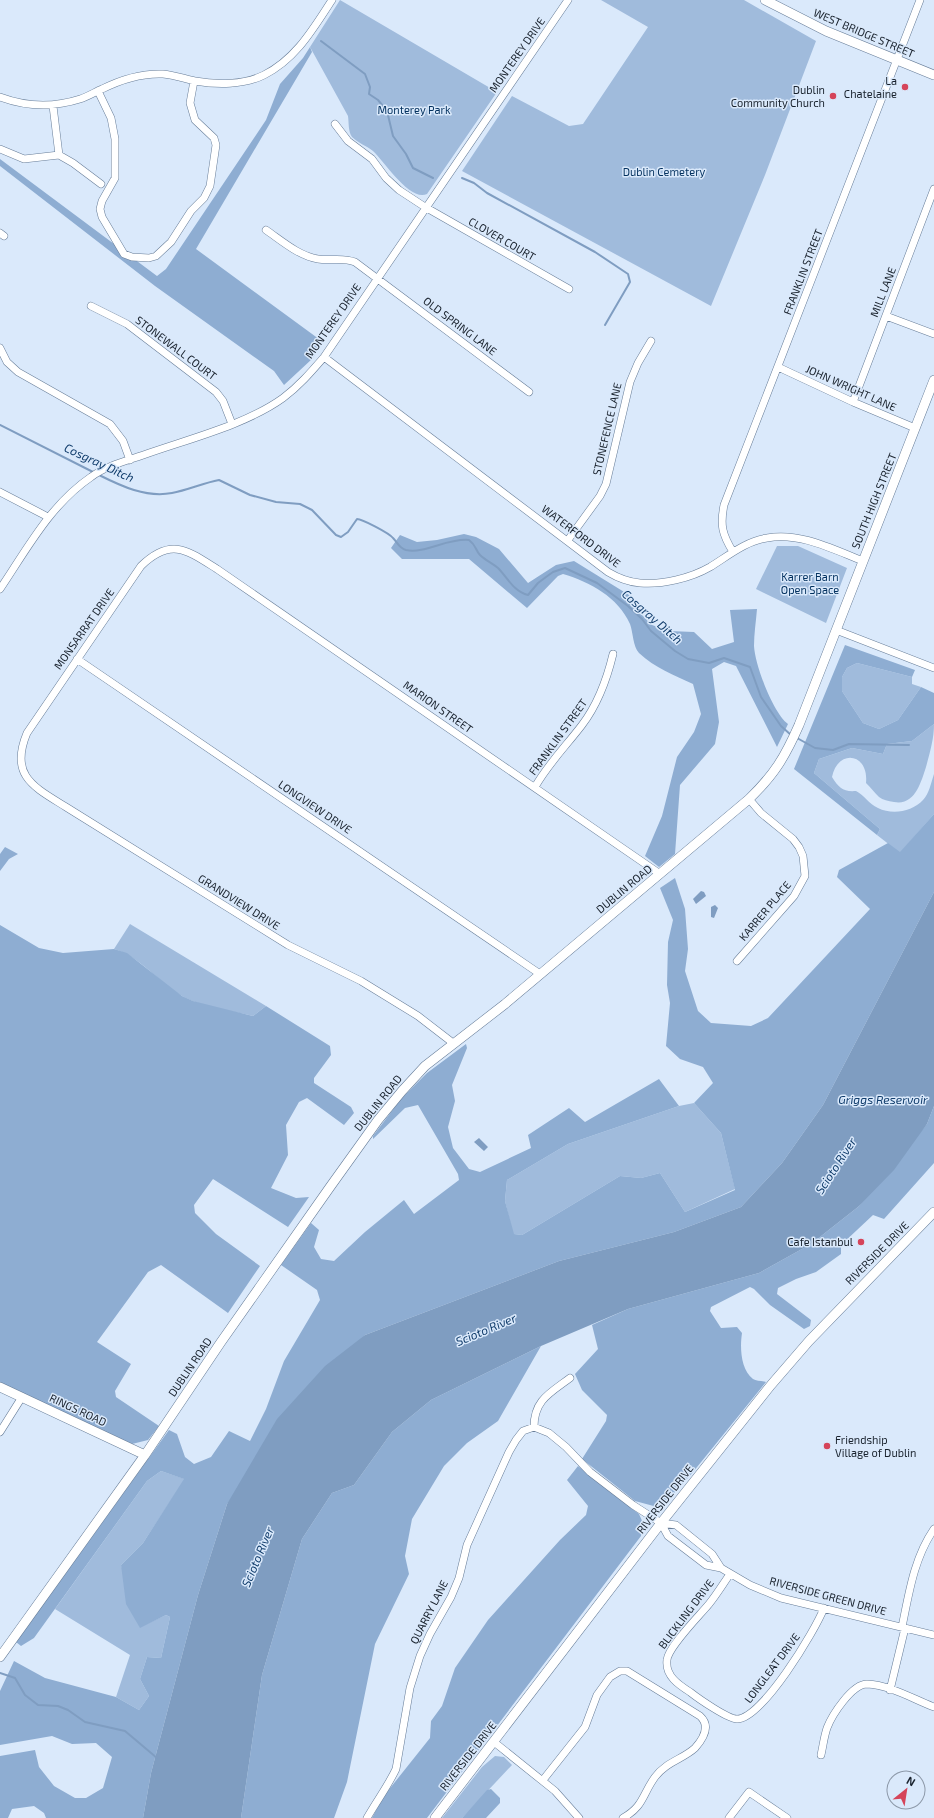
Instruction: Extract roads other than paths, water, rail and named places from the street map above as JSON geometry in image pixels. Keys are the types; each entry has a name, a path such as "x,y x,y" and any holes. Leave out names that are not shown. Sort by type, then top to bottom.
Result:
{"main road":[{"name":"WEST BRIDGE STREET","path":"765,0 811,24 896,61 934,75"},
{"name":"SOUTH HIGH STREET","path":"836,630 934,380"},
{"name":"DUBLIN ROAD","path":"0,1657 145,1455 221,1342 378,1120 402,1091 426,1066 453,1043 505,1004 749,799 774,772 789,748 836,630"},
{"name":"RIVERSIDE DRIVE","path":"435,1818 661,1523 771,1385 809,1341 934,1212"},
{"name":"RINGS ROAD","path":"0,1387 145,1455"}],"street":[{"path":"0,97 25,104 53,106 81,99 129,77 141,75 164,74 194,81 231,83 262,76 272,71 288,59 303,44 332,0"},
{"name":"MONTEREY DRIVE","path":"0,589 48,517 65,498 91,477 101,471 232,424 259,412 283,398 309,374 324,357 376,278 568,0"},
{"name":"FRANKLIN STREET","path":"733,552 727,541 721,523 724,505 920,0"},
{"path":"98,91 111,118 115,139 115,178 102,201 100,209 102,217 124,254 140,259 156,256 171,242 191,211 204,198 210,186 216,141 195,120 190,103 194,81"},
{"path":"53,106 59,155"},
{"name":"CLOVER COURT","path":"335,124 348,141 372,159 392,184 425,207 569,289"},
{"path":"0,148 24,159 59,155 101,184"},
{"name":"MILL LANE","path":"853,402 934,189"},
{"name":"OLD SPRING LANE","path":"266,230 309,257 323,260 351,260 529,392"},
{"name":"STONEWALL COURT","path":"91,306 126,324 216,392 223,401 232,424"},
{"path":"886,316 934,334"},
{"name":"STONEFENCE LANE","path":"568,540 600,496 606,484 630,382 638,363 651,341"},
{"path":"0,348 7,362 18,372 110,424 123,441 130,460"},
{"name":"WATERFORD DRIVE","path":"324,357 568,540 608,572 618,578 640,583 662,581 693,574 709,567 733,552 765,538 790,537 810,541 863,561"},
{"name":"JOHN WRIGHT LANE","path":"778,367 853,402 915,428"},
{"path":"0,492 48,517"},
{"name":"MONSARRAT DRIVE","path":"22,768 21,747 27,733 141,566 152,555 167,549 181,549 203,560"},
{"name":"MARION STREET","path":"203,560 660,874"},
{"path":"836,630 934,668"},
{"name":"FRANKLIN STREET","path":"535,787 555,757 583,724 595,703 606,678 613,654"},
{"name":"LONGVIEW DRIVE","path":"78,659 540,974"},
{"name":"GRANDVIEW DRIVE","path":"22,768 31,783 52,799 288,945 362,980 418,1016 453,1043"},
{"name":"KARRER PLACE","path":"737,960 794,896 805,876 803,856 799,847 792,839 761,813 749,799"},
{"path":"570,1378 545,1396 535,1411 534,1427 541,1429 557,1439 590,1472 633,1505 661,1523"},
{"path":"0,1432 22,1397"},
{"name":"QUARRY LANE","path":"367,1818 391,1781 396,1769 410,1688 420,1656 430,1634 451,1597 459,1578 467,1545 509,1452 523,1431 534,1427"},
{"name":"RIVERSIDE GREEN DRIVE","path":"661,1523 668,1536 706,1565 721,1568 750,1585 782,1598 934,1635"},
{"name":"RIVERSIDE GREEN DRIVE","path":"661,1523 676,1525 712,1554 721,1568"},
{"path":"890,1690 918,1562 922,1550 934,1529"},
{"name":"BLICKLING DRIVE","path":"668,1669 667,1659 671,1650 710,1602 730,1574"},
{"name":"LONGLEAT DRIVE","path":"668,1669 676,1682 719,1711 736,1719 744,1718 760,1705 786,1672 818,1623 824,1608"},
{"path":"543,1780 585,1727 597,1695 610,1677 620,1671 634,1675 700,1716 704,1720 706,1731 694,1748 668,1764 655,1777 635,1811 623,1818"},
{"path":"821,1755 828,1727 850,1694 857,1687 867,1684 890,1690 934,1706"},
{"path":"494,1742 543,1780 563,1799 579,1818"},
{"path":"729,1818 749,1792 787,1818"}],"water":[{"path":"701,891 704,892 706,896 696,904 693,899"},
{"name":"Griggs Reservoir","path":"934,892 934,1106 927,1124 894,1170 858,1207 811,1244 759,1273 628,1309 541,1346 431,1400 392,1432 354,1485 332,1493 302,1539 262,1675 241,1818 143,1818 151,1773 198,1595 227,1504 277,1419 325,1366 365,1335 559,1261 674,1232 741,1207 782,1163 823,1105"},
{"path":"715,905 718,908 714,918 711,917 711,907"},
{"path":"479,1138 488,1147 484,1151 474,1142"}],"waterway":[{"path":"321,41 365,74 370,87 369,94 378,100 387,111 393,136 406,154 413,168 433,178"},
{"path":"462,178 474,183 487,193 595,252 628,274 630,282 605,325"},
{"name":"Cosgray Ditch","path":"0,425 95,473"},
{"name":"Cosgray Ditch","path":"99,475 125,487 153,494 172,493 219,480 250,495 276,502 300,504 312,510 336,535 341,537 348,532 357,519 360,520 386,533 393,538 400,547 406,550 421,550 453,541 469,540 480,555 498,568 515,588 528,595 538,583 546,577 553,572 565,568 597,583 628,606 642,619 651,631 675,651 688,659 709,663 724,658 750,667 761,697 781,726 791,735"},
{"name":"Cosgray Ditch","path":"797,738 815,748 833,750 849,744 909,745"},
{"path":"0,1673 15,1678 25,1695 38,1705 58,1706 68,1710 85,1722 125,1731 157,1758"}],"place":[{"name":"La Chatelaine","path":"905,87"},
{"name":"Dublin Community Church","path":"833,96"},
{"name":"Cafe Istanbul","path":"861,1242"},
{"name":"Friendship Village of Dublin","path":"827,1446"}],"park label":[{"name":"Monterey Park","path":"414,110"},
{"name":"Dublin Cemetery","path":"664,172"},
{"name":"Karrer Barn Open Space","path":"810,583"}],"water label":[{"name":"Scioto River","path":"836,1166"},
{"name":"Scioto River","path":"486,1330"},
{"name":"Scioto River","path":"258,1557"}]}
